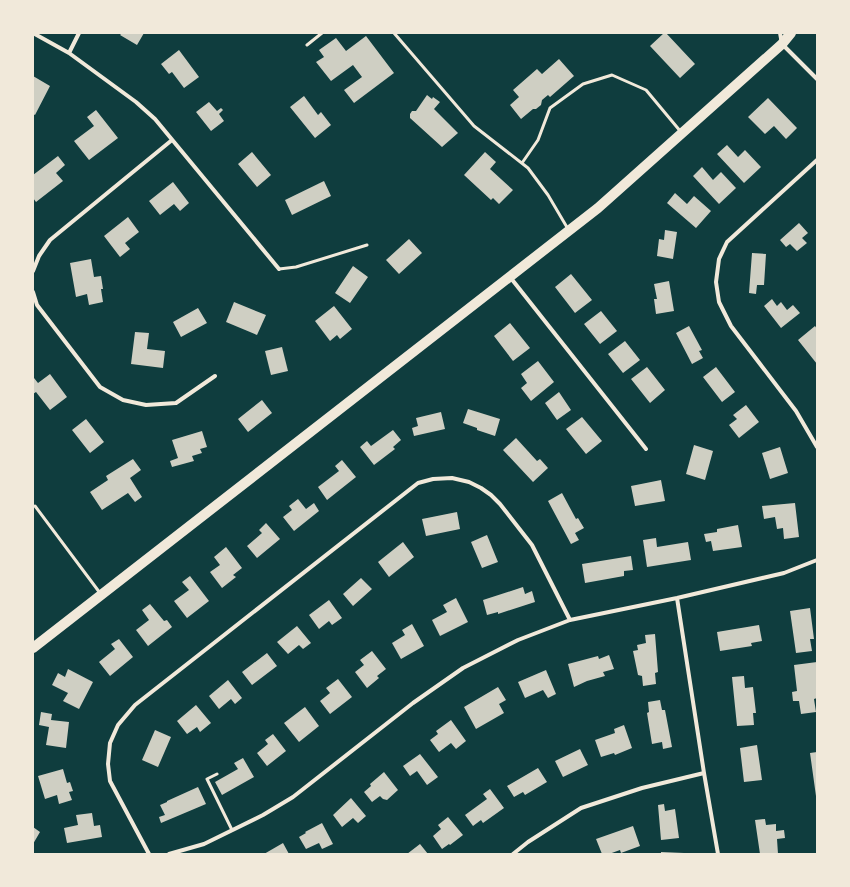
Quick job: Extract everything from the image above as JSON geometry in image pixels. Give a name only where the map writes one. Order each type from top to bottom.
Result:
[{"type":"highway","points":[[33,648],[598,208],[782,44],[791,33]]},
{"type":"street","points":[[33,33],[68,53],[136,102],[155,119],[279,269]]},
{"type":"street","points":[[68,53],[80,33]]},
{"type":"street","points":[[780,33],[782,44],[817,80]]},
{"type":"street","points":[[33,271],[39,256],[50,240],[172,140]]},
{"type":"street","points":[[817,160],[728,242],[719,259],[716,282],[719,302],[731,326],[796,411],[817,447]]},
{"type":"street","points":[[510,277],[646,449]]},
{"type":"street","points":[[33,292],[37,305],[100,387],[123,400],[146,405],[176,403],[214,376]]},
{"type":"street","points":[[149,854],[110,780],[108,764],[110,743],[118,725],[134,705],[418,483],[433,479],[452,478],[469,482],[491,495],[500,504],[532,545],[570,620]]},
{"type":"street","points":[[169,854],[204,844],[263,815],[293,797],[413,703],[463,668],[518,640],[570,620],[677,598],[784,573],[817,560]]},
{"type":"street","points":[[677,598],[718,854]]},
{"type":"street","points":[[513,854],[528,842],[581,808],[642,788],[704,773]]},
{"type":"lane","points":[[307,45],[322,33]]},
{"type":"lane","points":[[394,33],[474,126],[528,168],[548,195],[569,231]]},
{"type":"lane","points":[[522,163],[538,140],[550,108],[583,84],[612,75],[646,90],[682,133]]},
{"type":"lane","points":[[279,269],[296,267],[367,245]]},
{"type":"lane","points":[[35,506],[101,594]]},
{"type":"lane","points":[[217,774],[207,779],[232,830]]},
{"type":"building","points":[[122,33],[144,33],[137,45],[120,35]]},
{"type":"building","points":[[664,33],[666,33],[695,64],[680,78],[650,46]]},
{"type":"building","points":[[366,36],[394,73],[354,103],[344,90],[362,77],[353,65],[331,81],[316,62],[324,57],[319,50],[336,38],[346,51]]},
{"type":"building","points":[[179,50],[199,77],[184,88],[172,72],[169,74],[161,64]]},
{"type":"building","points":[[559,59],[574,76],[550,97],[548,95],[542,100],[541,105],[536,109],[533,109],[521,119],[510,105],[519,97],[513,90],[537,69],[542,74]]},
{"type":"building","points":[[33,76],[50,86],[35,115],[33,114]]},
{"type":"building","points":[[427,95],[440,102],[434,109],[458,133],[442,147],[410,118],[412,111],[416,111]]},
{"type":"building","points":[[304,96],[318,115],[321,112],[331,125],[315,138],[290,107]]},
{"type":"building","points":[[768,98],[797,128],[786,139],[774,126],[765,134],[748,117]]},
{"type":"building","points":[[209,102],[217,111],[221,108],[223,110],[219,114],[224,121],[211,131],[196,112]]},
{"type":"building","points":[[96,110],[118,138],[89,160],[74,141],[94,126],[87,117]]},
{"type":"building","points":[[727,145],[738,157],[745,150],[761,167],[744,183],[717,154]]},
{"type":"building","points":[[252,152],[271,175],[257,187],[238,164]]},
{"type":"building","points":[[485,152],[496,162],[490,169],[513,190],[499,204],[493,198],[491,200],[464,175]]},
{"type":"building","points":[[58,156],[65,165],[56,173],[63,181],[36,202],[33,198],[33,175]]},
{"type":"building","points":[[702,167],[713,180],[721,172],[736,188],[719,204],[693,176]]},
{"type":"building","points":[[324,181],[331,196],[292,215],[285,200]]},
{"type":"building","points":[[173,182],[189,203],[180,211],[174,204],[160,215],[149,201]]},
{"type":"building","points":[[675,193],[687,204],[694,196],[711,211],[696,228],[667,203]]},
{"type":"building","points":[[128,217],[139,232],[125,243],[130,249],[120,257],[104,236]]},
{"type":"building","points":[[799,223],[808,233],[802,238],[807,243],[797,251],[790,244],[786,247],[780,240]]},
{"type":"building","points":[[665,230],[677,232],[673,259],[657,256],[659,239],[664,240]]},
{"type":"building","points":[[409,239],[422,253],[399,274],[386,260]]},
{"type":"building","points":[[752,253],[766,254],[764,285],[757,285],[756,294],[749,293]]},
{"type":"building","points":[[91,259],[94,277],[101,276],[103,302],[89,305],[87,294],[76,297],[70,263]]},
{"type":"building","points":[[353,266],[368,277],[350,303],[335,293]]},
{"type":"building","points":[[571,274],[592,300],[575,313],[555,287]]},
{"type":"building","points":[[669,281],[674,311],[656,314],[654,299],[657,299],[654,284]]},
{"type":"building","points":[[772,299],[777,306],[781,302],[787,310],[793,305],[800,313],[781,328],[764,306]]},
{"type":"building","points":[[234,302],[266,315],[257,335],[226,322]]},
{"type":"building","points":[[334,306],[352,329],[340,339],[337,335],[330,341],[315,321]]},
{"type":"building","points":[[198,308],[207,323],[181,337],[173,322]]},
{"type":"building","points":[[601,311],[617,331],[600,344],[584,324]]},
{"type":"building","points":[[510,323],[530,348],[513,361],[494,336]]},
{"type":"building","points":[[689,326],[702,350],[699,351],[703,358],[692,364],[676,333]]},
{"type":"building","points":[[815,326],[817,329],[817,364],[798,340]]},
{"type":"building","points":[[135,332],[149,333],[147,349],[165,351],[163,368],[131,364]]},
{"type":"building","points":[[625,341],[640,360],[623,373],[608,354]]},
{"type":"building","points":[[282,347],[288,371],[271,375],[265,351]]},
{"type":"building","points":[[538,361],[554,382],[531,401],[521,388],[527,383],[521,374]]},
{"type":"building","points":[[647,367],[665,390],[650,403],[631,379]]},
{"type":"building","points":[[716,367],[735,392],[722,402],[703,377]]},
{"type":"building","points":[[50,374],[67,397],[50,410],[36,392],[33,394],[33,379],[34,378],[38,383]]},
{"type":"building","points":[[559,392],[571,410],[557,420],[545,403]]},
{"type":"building","points":[[262,400],[272,413],[248,432],[238,419]]},
{"type":"building","points":[[746,405],[759,422],[739,438],[729,425],[737,419],[733,415]]},
{"type":"building","points":[[468,409],[500,419],[495,436],[477,430],[477,428],[463,423]]},
{"type":"building","points":[[441,412],[445,429],[414,436],[412,428],[418,426],[416,418]]},
{"type":"building","points":[[582,417],[602,441],[586,454],[566,429]]},
{"type":"building","points":[[86,419],[104,442],[90,453],[72,430]]},
{"type":"building","points":[[393,430],[401,440],[393,447],[395,449],[374,465],[360,447],[367,441],[371,446]]},
{"type":"building","points":[[202,431],[207,447],[200,449],[202,453],[192,456],[194,461],[172,467],[170,461],[178,458],[172,440]]},
{"type":"building","points":[[516,438],[537,461],[540,459],[548,468],[533,482],[503,450]]},
{"type":"building","points":[[694,445],[713,451],[705,480],[686,474]]},
{"type":"building","points":[[780,447],[788,473],[770,479],[762,453]]},
{"type":"building","points":[[133,459],[141,470],[130,478],[142,497],[135,502],[128,493],[102,510],[90,492],[108,480],[106,476]]},
{"type":"building","points":[[342,460],[356,477],[327,500],[318,487],[339,471],[335,466]]},
{"type":"building","points":[[661,480],[665,501],[635,506],[631,486]]},
{"type":"building","points":[[562,493],[576,519],[578,518],[584,528],[575,533],[579,540],[571,544],[548,501]]},
{"type":"building","points":[[298,499],[306,509],[314,503],[319,511],[294,531],[283,517],[292,510],[289,506]]},
{"type":"building","points":[[795,503],[799,537],[784,539],[783,528],[777,529],[775,517],[764,519],[762,506]]},
{"type":"building","points":[[457,512],[460,529],[426,536],[422,519]]},
{"type":"building","points":[[266,523],[280,539],[257,558],[247,546],[262,533],[259,530]]},
{"type":"building","points":[[738,525],[742,547],[713,551],[711,541],[706,542],[704,534],[717,532],[717,529]]},
{"type":"building","points":[[487,535],[498,562],[482,568],[471,542]]},
{"type":"building","points":[[656,538],[657,547],[688,542],[691,560],[647,567],[643,540]]},
{"type":"building","points":[[403,542],[414,557],[389,577],[378,562]]},
{"type":"building","points":[[226,547],[242,568],[233,575],[236,577],[222,588],[210,572],[220,565],[214,557]]},
{"type":"building","points":[[631,556],[633,570],[624,571],[624,576],[585,583],[582,564]]},
{"type":"building","points":[[190,576],[209,601],[187,618],[174,601],[189,590],[182,582]]},
{"type":"building","points":[[361,578],[372,589],[353,606],[343,594]]},
{"type":"building","points":[[523,587],[525,594],[532,591],[535,602],[498,614],[498,612],[487,615],[483,600]]},
{"type":"building","points":[[456,598],[468,622],[440,636],[432,620],[447,612],[443,605]]},
{"type":"building","points":[[329,600],[342,618],[332,625],[329,621],[319,629],[309,615]]},
{"type":"building","points":[[150,604],[164,621],[167,620],[172,627],[148,646],[136,630],[149,620],[142,610]]},
{"type":"building","points":[[810,608],[814,639],[810,639],[812,651],[796,653],[790,611]]},
{"type":"building","points":[[412,624],[424,646],[401,659],[392,643],[405,635],[402,630]]},
{"type":"building","points":[[759,625],[762,641],[751,643],[752,646],[720,651],[717,632]]},
{"type":"building","points":[[297,626],[311,643],[303,649],[299,645],[288,654],[277,642]]},
{"type":"building","points":[[655,634],[658,672],[655,673],[656,684],[643,686],[642,676],[638,675],[633,651],[638,650],[637,645],[646,643],[645,635]]},
{"type":"building","points":[[119,639],[133,657],[110,676],[99,662],[115,649],[111,644]]},
{"type":"building","points":[[372,651],[386,669],[377,676],[379,678],[367,688],[355,672],[364,665],[360,660]]},
{"type":"building","points":[[267,653],[277,666],[252,685],[242,672]]},
{"type":"building","points":[[609,655],[614,669],[603,672],[605,676],[587,681],[574,687],[568,664],[598,656],[599,659]]},
{"type":"building","points":[[817,662],[817,698],[814,699],[816,712],[801,714],[799,701],[793,701],[792,692],[797,691],[794,665]]},
{"type":"building","points":[[68,669],[93,682],[79,709],[63,701],[68,693],[52,685],[58,673],[65,677]]},
{"type":"building","points":[[546,670],[556,694],[548,698],[543,690],[525,698],[518,682]]},
{"type":"building","points":[[744,676],[745,688],[753,687],[756,713],[753,713],[754,725],[737,726],[732,677]]},
{"type":"building","points":[[338,679],[352,697],[330,714],[320,701],[330,693],[326,688]]},
{"type":"building","points":[[228,680],[242,698],[235,704],[231,699],[219,709],[209,696]]},
{"type":"building","points":[[498,687],[506,700],[499,704],[504,713],[476,729],[464,707]]},
{"type":"building","points":[[660,700],[662,710],[665,710],[672,747],[663,749],[662,742],[652,744],[647,713],[649,712],[648,702]]},
{"type":"building","points":[[196,705],[211,723],[200,732],[197,727],[187,734],[177,721]]},
{"type":"building","points":[[305,707],[319,726],[299,742],[284,723]]},
{"type":"building","points":[[41,712],[52,714],[51,720],[69,722],[66,748],[46,745],[49,727],[39,725]]},
{"type":"building","points":[[451,720],[466,741],[456,749],[451,743],[439,752],[430,740],[438,734],[436,731]]},
{"type":"building","points":[[624,725],[632,748],[615,755],[614,753],[601,757],[595,740],[615,733],[614,729]]},
{"type":"building","points":[[155,730],[171,737],[158,767],[142,760]]},
{"type":"building","points":[[273,734],[286,751],[267,766],[257,753],[268,744],[265,740]]},
{"type":"building","points":[[757,745],[762,780],[744,782],[740,748]]},
{"type":"building","points":[[580,749],[588,765],[563,777],[555,761]]},
{"type":"building","points":[[817,752],[817,796],[816,796],[810,753]]},
{"type":"building","points":[[420,754],[438,777],[427,785],[417,771],[410,776],[403,766]]},
{"type":"building","points":[[243,758],[254,777],[222,795],[215,782],[238,769],[234,763]]},
{"type":"building","points":[[538,768],[547,782],[525,795],[523,792],[514,797],[507,786]]},
{"type":"building","points":[[63,769],[67,783],[70,782],[73,791],[69,792],[72,800],[59,804],[57,795],[45,799],[38,776]]},
{"type":"building","points":[[384,772],[398,790],[387,800],[380,796],[372,802],[364,792],[371,786],[370,784]]},
{"type":"building","points":[[198,787],[206,804],[161,823],[159,817],[165,815],[160,805]]},
{"type":"building","points":[[490,789],[504,808],[483,823],[481,820],[473,826],[465,815],[487,799],[483,794]]},
{"type":"building","points":[[351,798],[366,816],[358,823],[353,818],[342,827],[333,815]]},
{"type":"building","points":[[664,804],[665,811],[675,809],[679,838],[661,840],[658,805]]},
{"type":"building","points":[[92,813],[94,826],[100,825],[102,837],[67,843],[64,828],[78,825],[76,815]]},
{"type":"building","points":[[448,817],[463,835],[442,849],[433,836],[441,829],[438,825]]},
{"type":"building","points":[[765,819],[766,825],[776,824],[776,831],[784,830],[785,838],[777,839],[778,854],[760,854],[755,820]]},
{"type":"building","points":[[322,823],[333,844],[322,849],[319,843],[306,849],[299,837]]},
{"type":"building","points":[[633,826],[640,846],[621,853],[620,850],[609,854],[602,854],[596,839]]},
{"type":"building","points":[[33,827],[40,832],[33,844]]},
{"type":"building","points":[[283,843],[289,854],[264,854]]},
{"type":"building","points":[[420,844],[428,854],[407,854]]},
{"type":"building","points":[[661,852],[684,853],[684,854],[661,854]]}]
